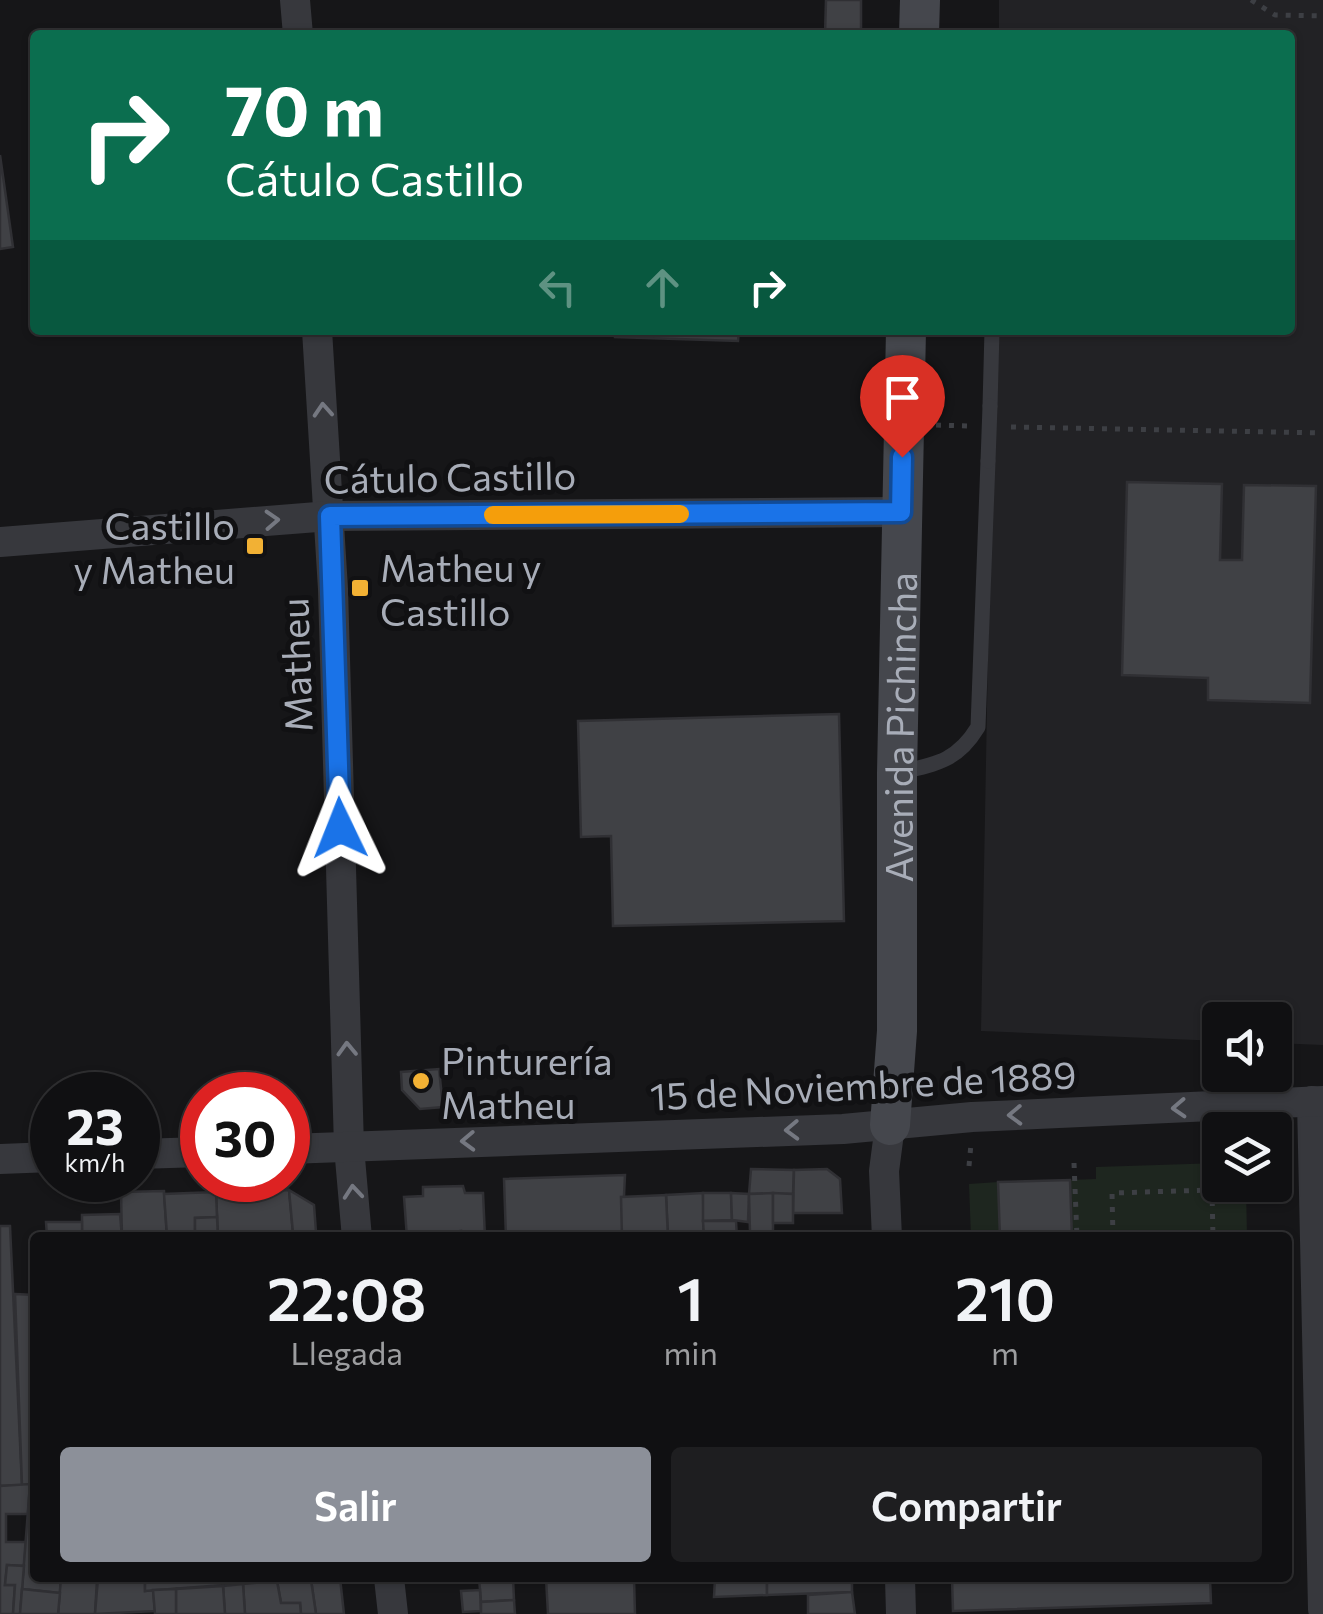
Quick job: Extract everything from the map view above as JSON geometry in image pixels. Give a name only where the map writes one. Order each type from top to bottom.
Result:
[{"type":"street","points":[[295,0],[298,30]]},
{"type":"street","points":[[919,30],[920,0]]},
{"type":"street","name":"Matheu","points":[[317,335],[330,516],[350,1147],[357,1232]]},
{"type":"street","name":"Avenida Pichincha","points":[[890,1125],[897,1031],[897,773],[906,335]]},
{"type":"street","name":"Cátulo Castillo","points":[[0,542],[330,516],[901,512]]},
{"type":"street","points":[[1317,1101],[1323,1609]]},
{"type":"street","name":"15 de Noviembre de 1889","points":[[310,1148],[890,1125],[972,1116],[1317,1101]]},
{"type":"street","points":[[887,1232],[884,1170],[890,1125]]},
{"type":"street","points":[[0,1159],[30,1158]]},
{"type":"street","points":[[389,1582],[393,1614]]},
{"type":"street","points":[[900,1582],[901,1614]]},
{"type":"lane","points":[[897,773],[944,763],[962,752],[978,727],[992,335]]},
{"type":"path","points":[[1250,0],[1274,14],[1323,16]]},
{"type":"path","points":[[902,424],[980,426]]},
{"type":"path","points":[[1000,426],[1323,434]]},
{"type":"path","points":[[1074,1162],[1077,1232]]},
{"type":"path","points":[[1113,1232],[1112,1193],[1212,1190],[1213,1232]]},
{"type":"shaded area","points":[[999,0],[1323,0],[1323,1045],[1292,1044],[1292,1002],[1202,1002],[1202,1040],[981,1031],[994,335],[1295,335],[1295,30],[999,30]]},
{"type":"shaded area","points":[[1202,1164],[1202,1202],[1246,1202],[1247,1232],[1072,1232],[1070,1180],[1096,1179],[1096,1167]]},
{"type":"shaded area","points":[[998,1182],[1000,1232],[971,1232],[969,1184]]},
{"type":"building","points":[[826,0],[861,0],[861,30],[825,30]]},
{"type":"building","points":[[0,155],[13,247],[0,249]]},
{"type":"building","points":[[615,335],[739,335],[738,341]]},
{"type":"building","points":[[1127,482],[1222,484],[1220,560],[1242,560],[1244,485],[1316,486],[1310,703],[1208,700],[1208,678],[1122,675]]},
{"type":"building","points":[[839,714],[844,921],[613,926],[611,836],[581,837],[578,721]]},
{"type":"building","name":"Pinturería Matheu","points":[[439,1069],[443,1107],[420,1109],[402,1090],[401,1072]]},
{"type":"building","points":[[751,1169],[794,1170],[793,1194],[749,1194]]},
{"type":"building","points":[[827,1169],[840,1179],[842,1213],[793,1213],[794,1170]]},
{"type":"building","points":[[625,1175],[622,1232],[506,1232],[504,1179]]},
{"type":"building","points":[[1070,1180],[1072,1232],[1000,1232],[998,1182]]},
{"type":"building","points":[[463,1186],[465,1193],[483,1193],[485,1232],[407,1232],[404,1197],[423,1196],[423,1187]]},
{"type":"building","points":[[160,1191],[164,1191],[167,1232],[122,1232],[121,1202],[160,1202]]},
{"type":"building","points":[[180,1193],[180,1202],[216,1202],[217,1217],[195,1218],[195,1232],[167,1232],[164,1194]]},
{"type":"building","points":[[703,1193],[704,1232],[668,1232],[666,1195]]},
{"type":"building","points":[[703,1193],[731,1193],[732,1220],[703,1221]]},
{"type":"building","points":[[731,1193],[749,1194],[748,1222],[732,1220]]},
{"type":"building","points":[[773,1193],[773,1232],[750,1232],[749,1194]]},
{"type":"building","points":[[773,1193],[793,1194],[793,1223],[773,1223]]},
{"type":"building","points":[[666,1195],[668,1232],[622,1232],[621,1197]]},
{"type":"building","points":[[216,1202],[290,1202],[293,1232],[218,1232]]},
{"type":"building","points":[[290,1202],[314,1205],[316,1232],[293,1232]]},
{"type":"building","points":[[120,1214],[122,1232],[82,1232],[82,1215]]},
{"type":"building","points":[[217,1217],[218,1232],[195,1232],[195,1218]]},
{"type":"building","points":[[703,1221],[736,1221],[737,1232],[704,1232]]},
{"type":"building","points":[[46,1222],[82,1222],[82,1232],[47,1232]]},
{"type":"building","points":[[0,1226],[10,1226],[22,1485],[0,1486]]},
{"type":"building","points":[[15,1294],[30,1295],[30,1484],[22,1485]]},
{"type":"building","points":[[30,1484],[28,1514],[6,1514],[6,1542],[26,1542],[24,1566],[7,1565],[5,1585],[15,1585],[13,1614],[0,1614],[0,1486]]},
{"type":"building","points":[[30,1484],[30,1582],[61,1582],[60,1593],[22,1589]]},
{"type":"building","points":[[7,1565],[24,1566],[20,1614],[13,1614],[15,1585],[5,1585]]},
{"type":"building","points":[[61,1582],[97,1582],[95,1614],[58,1614]]},
{"type":"building","points":[[98,1582],[145,1582],[145,1591],[153,1590],[155,1611],[95,1614]]},
{"type":"building","points":[[145,1582],[264,1582],[145,1591]]},
{"type":"building","points":[[277,1582],[311,1582],[316,1614],[301,1614],[300,1603],[281,1603]]},
{"type":"building","points":[[277,1582],[281,1603],[300,1603],[301,1614],[245,1614],[243,1584]]},
{"type":"building","points":[[311,1582],[340,1582],[344,1614],[316,1614]]},
{"type":"building","points":[[479,1582],[513,1582],[514,1600],[481,1602]]},
{"type":"building","points":[[546,1582],[634,1582],[635,1614],[548,1614]]},
{"type":"building","points":[[715,1582],[767,1582],[767,1595],[714,1597]]},
{"type":"building","points":[[767,1582],[852,1582],[852,1592],[767,1595]]},
{"type":"building","points":[[952,1582],[1210,1582],[1211,1603],[953,1611]]},
{"type":"building","points":[[243,1584],[245,1614],[225,1614],[223,1586]]},
{"type":"building","points":[[223,1586],[225,1614],[176,1614],[176,1589]]},
{"type":"building","points":[[22,1589],[60,1593],[58,1614],[20,1614]]},
{"type":"building","points":[[176,1589],[176,1614],[155,1614],[153,1590]]},
{"type":"building","points":[[480,1590],[481,1611],[463,1612],[461,1591]]},
{"type":"building","points":[[852,1592],[855,1614],[808,1614],[808,1595]]},
{"type":"building","points":[[514,1600],[515,1614],[481,1614],[481,1602]]},
{"type":"slow traffic","points":[[493,515],[680,514]]},
{"type":"place","name":"Castillo y Matheu","points":[[255,546]]},
{"type":"place","name":"Matheu y Castillo","points":[[360,588]]},
{"type":"place","name":"Pinturería Matheu","points":[[421,1081]]},
{"type":"route","points":[[340,828],[330,516],[901,512],[902,457]]}]
